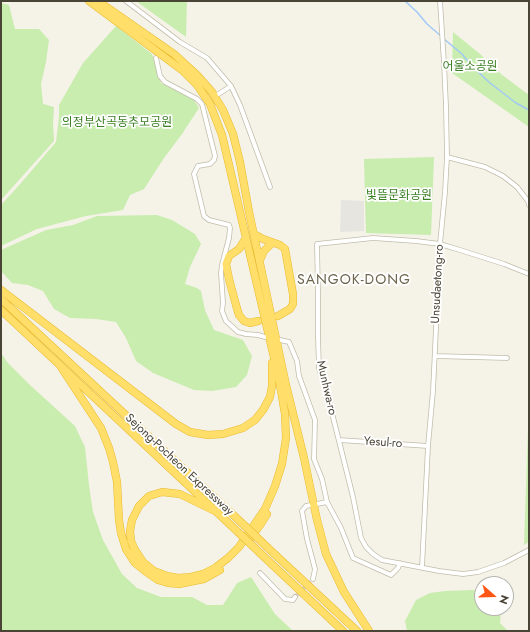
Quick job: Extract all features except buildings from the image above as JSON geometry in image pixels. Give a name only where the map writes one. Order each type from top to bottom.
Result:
[{"type":"highway","points":[[89,1],[182,70],[197,85],[210,104],[222,135],[284,407],[286,438],[282,464],[276,486],[265,509],[239,547],[215,568],[191,577],[178,578],[166,576],[154,571],[143,562],[131,541],[130,531],[132,520],[139,506],[149,496],[162,492],[180,494],[217,512]]},
{"type":"highway","points":[[98,1],[174,54],[197,75],[212,92],[223,110],[233,134],[240,162],[286,385],[326,554],[344,592],[369,631]]},
{"type":"highway","points":[[254,234],[272,243],[280,245],[285,249],[293,294],[293,304],[290,308],[278,316]]},
{"type":"highway","points":[[246,238],[239,249],[229,256],[226,264],[239,315],[244,321],[250,323],[258,321]]},
{"type":"highway","points":[[260,260],[264,251],[272,243]]},
{"type":"highway","points":[[234,252],[243,253],[251,258]]},
{"type":"highway","points":[[1,290],[176,424],[190,432],[208,435],[223,434],[243,428],[255,420],[263,410],[270,397],[273,371],[271,345]]},
{"type":"highway","name":"Sejong-Pocheon Expressway","points":[[1,299],[356,631]]},
{"type":"highway","name":"Sejong-Pocheon Expressway","points":[[1,310],[343,631]]},
{"type":"highway","points":[[61,367],[101,428],[109,448],[117,482],[121,533],[126,549],[135,563],[144,571],[158,580],[179,584],[204,579],[217,572],[238,556],[272,505],[284,474],[288,453],[290,430],[286,385]]},
{"type":"street","points":[[126,1],[180,42],[207,58],[231,86],[240,105],[270,187]]},
{"type":"street","name":"Unsudaetong-ro","points":[[422,567],[428,446],[435,356],[440,244],[445,192],[446,106],[440,1]]},
{"type":"street","points":[[156,58],[160,76],[165,82],[203,103],[216,156],[210,164],[198,166],[194,174],[204,216],[209,220],[228,225],[230,228],[221,273],[223,303],[222,311],[226,321],[238,332],[265,337]]},
{"type":"street","points":[[217,95],[231,86]]},
{"type":"street","points":[[446,157],[485,167],[503,176],[517,187],[528,201],[529,205]]},
{"type":"street","name":"Munhwa-ro","points":[[529,274],[504,264],[440,244],[373,238],[317,244],[319,368],[339,440],[361,538],[366,547],[382,560],[463,574],[478,572],[504,563],[529,550]]},
{"type":"street","points":[[280,340],[289,342],[297,361],[299,376],[315,420],[314,459],[322,479],[328,502],[341,528],[353,558],[391,575],[398,568],[400,563]]},
{"type":"street","points":[[435,356],[508,358]]},
{"type":"street","name":"Yesul-ro","points":[[339,440],[428,446]]},
{"type":"street","points":[[317,504],[328,502]]},
{"type":"street","points":[[311,505],[306,506],[302,511],[307,539],[315,569],[313,579]]},
{"type":"street","points":[[260,573],[285,599],[293,600],[295,597]]},
{"type":"green space","points":[[136,1],[187,1],[186,37],[140,4]]},
{"type":"green space","points":[[1,3],[9,5],[15,29],[39,29],[49,40],[41,84],[43,104],[54,107],[54,141],[1,200]]},
{"type":"green space","name":"의정부산곡동추모공원","points":[[116,26],[152,54],[161,83],[194,100],[199,108],[144,189],[130,195],[123,210],[86,216],[37,229],[1,246],[1,205],[56,142],[59,105],[83,63]]},
{"type":"green space","name":"어울소공원","points":[[453,32],[480,54],[501,74],[529,95],[529,127],[452,73]]},
{"type":"green space","name":"빛뜰문화공원","points":[[434,157],[431,235],[366,233],[364,159]]},
{"type":"green space","points":[[157,215],[172,220],[195,234],[201,244],[190,267],[185,284],[201,291],[205,310],[214,330],[243,340],[252,356],[247,375],[236,387],[212,391],[194,390],[153,373],[136,361],[126,338],[116,322],[96,319],[70,318],[54,309],[43,291],[28,285],[12,283],[1,271],[1,250],[46,230],[73,225],[97,216]]},
{"type":"green space","points":[[1,353],[8,363],[30,385],[75,426],[85,447],[93,512],[103,540],[122,574],[137,588],[161,597],[192,597],[207,605],[223,605],[237,583],[251,577],[275,614],[293,631],[1,631]]},
{"type":"green space","points":[[529,399],[529,542],[524,545]]},
{"type":"green space","points":[[474,590],[474,616],[501,616],[500,623],[508,631],[407,631],[405,621],[416,600],[430,593]]},
{"type":"shaded area","points":[[341,200],[364,201],[364,231],[340,232]]},
{"type":"waterway","points":[[405,1],[441,36]]},
{"type":"waterway","points":[[444,39],[462,54],[490,83],[516,103],[529,110]]},
{"type":"tunnel","points":[[295,597],[313,579]]},
{"type":"district","name":"SANGOK-DONG","points":[[354,281]]}]
